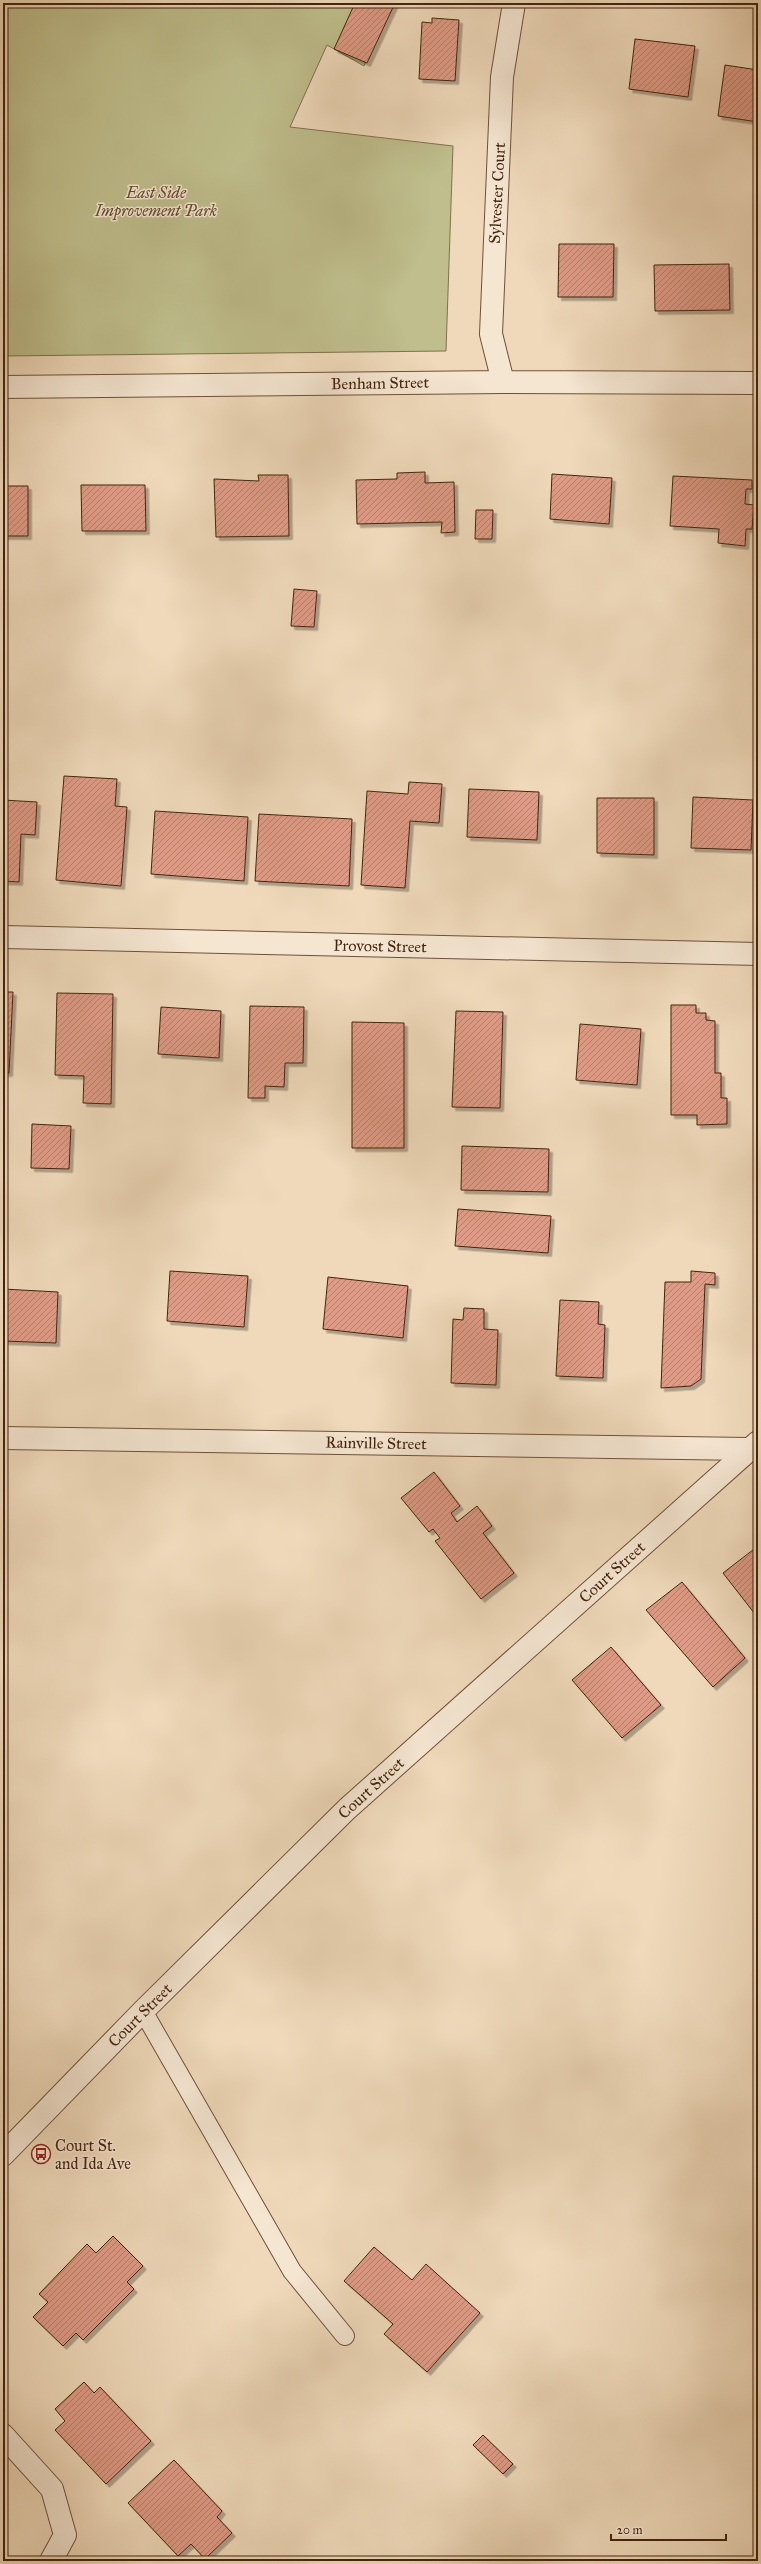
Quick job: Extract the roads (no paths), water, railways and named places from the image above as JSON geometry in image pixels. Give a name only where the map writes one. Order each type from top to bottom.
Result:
[{"type":"street","name":"Sylvester Court","points":[[503,382],[490,334],[502,77],[514,3]]},
{"type":"street","name":"Benham Street","points":[[3,387],[503,382],[758,383]]},
{"type":"street","name":"Provost Street","points":[[3,937],[758,954]]},
{"type":"street","name":"Rainville Street","points":[[3,1438],[754,1445]]},
{"type":"street","name":"Court Street","points":[[3,2155],[143,2011],[347,1809],[754,1445]]},
{"type":"street","points":[[3,2435],[52,2489],[65,2535],[51,2561]]},
{"type":"lane","points":[[143,2011],[292,2271],[345,2336]]},
{"type":"place","name":"Court St. and Ida Ave","points":[[41,2154]]},
{"type":"park label","name":"East Side Improvement Park","points":[[156,201]]}]
